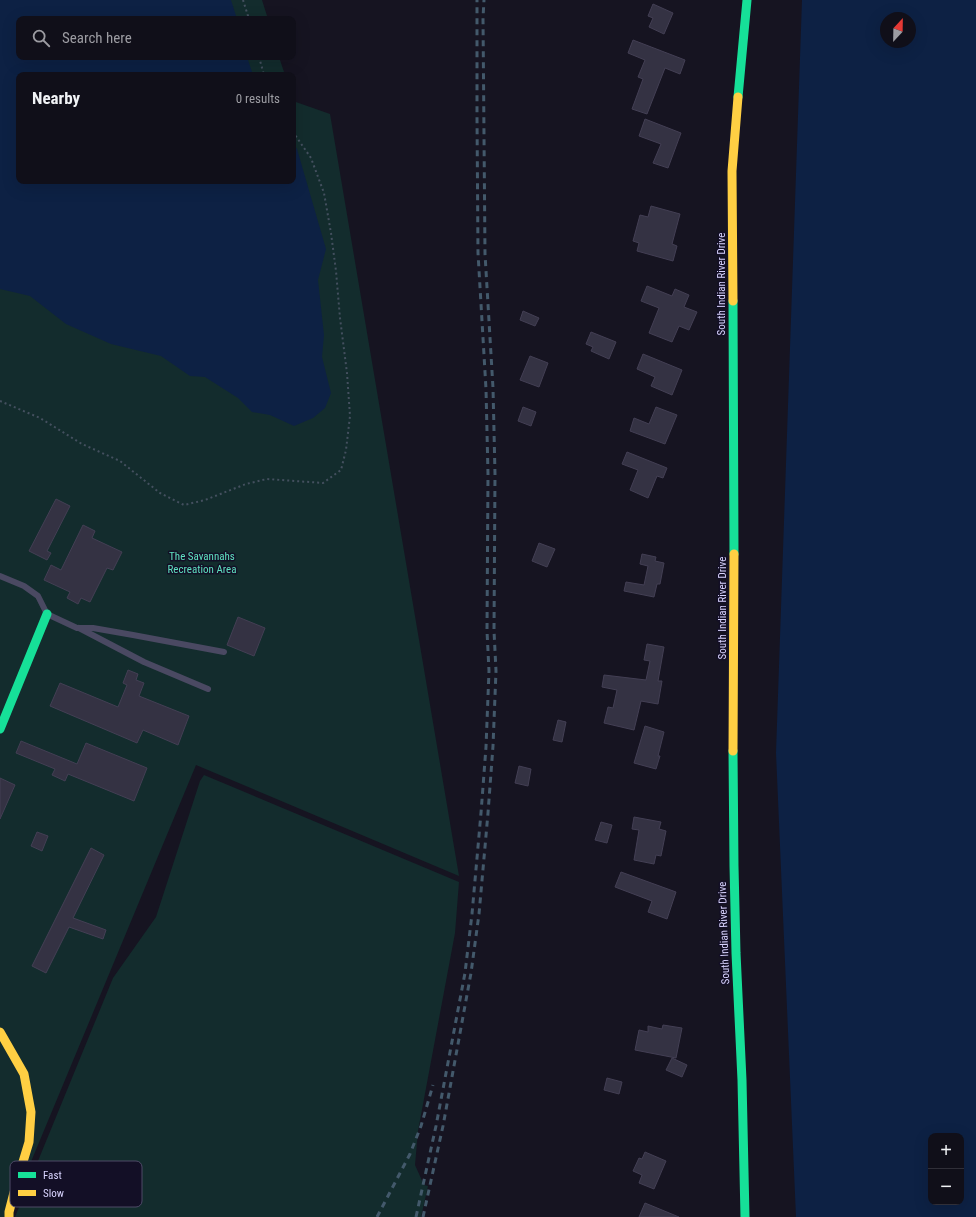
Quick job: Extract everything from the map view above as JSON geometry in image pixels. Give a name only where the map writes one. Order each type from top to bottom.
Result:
[{"type":"main road","name":"South Indian River Drive","points":[[745,1217],[742,1080],[736,953],[734,866],[732,171],[747,0]]},
{"type":"main road","points":[[0,729],[47,614]]},
{"type":"main road","points":[[0,1032],[24,1074],[32,1112],[29,1142],[23,1161]]},
{"type":"main road","points":[[9,1217],[10,1207]]},
{"type":"lane","points":[[0,576],[24,586],[38,596],[47,614],[78,628],[144,662],[208,689]]},
{"type":"lane","points":[[78,628],[93,628],[224,652]]},
{"type":"path","points":[[243,0],[247,16]]},
{"type":"path","points":[[260,60],[263,72]]},
{"type":"path","points":[[0,401],[40,418],[82,444],[120,461],[160,493],[184,505],[205,500],[246,484],[267,479],[323,483],[341,470],[346,450],[350,416],[347,373],[331,233],[324,193],[311,158],[296,136]]},
{"type":"green space","name":"The Savannahs Recreation Area","points":[[0,0],[262,0],[267,16],[16,16],[16,60],[280,60],[284,72],[16,72],[16,184],[296,184],[296,102],[330,114],[459,876],[196,765],[31,1161],[10,1161],[10,1207],[12,1207],[8,1217],[0,1217]]},
{"type":"green space","points":[[204,775],[459,882],[455,933],[418,1131],[415,1165],[424,1185],[428,1186],[421,1217],[15,1217],[19,1207],[142,1207],[142,1161],[38,1161],[113,978],[156,917],[200,781]]},
{"type":"water","points":[[0,0],[231,0],[236,16],[16,16],[16,60],[248,60],[252,72],[16,72],[16,184],[296,184],[296,148],[326,249],[318,280],[324,335],[322,357],[331,393],[325,408],[313,418],[294,426],[270,415],[252,412],[238,398],[205,377],[190,376],[161,356],[111,344],[66,324],[30,296],[0,289]]},
{"type":"water","points":[[802,0],[976,0],[976,1217],[796,1217],[776,753]]},
{"type":"building","points":[[653,4],[673,13],[664,34],[649,27],[653,18],[648,16]]},
{"type":"building","points":[[633,40],[685,60],[680,74],[665,68],[647,114],[632,109],[643,79],[638,77],[645,60],[628,53]]},
{"type":"building","points":[[645,119],[681,133],[668,168],[653,163],[661,144],[639,136]]},
{"type":"building","points":[[651,206],[680,214],[672,244],[677,246],[673,261],[637,251],[639,243],[633,241],[640,215],[648,217]]},
{"type":"building","points":[[647,286],[672,296],[675,289],[689,295],[684,307],[697,312],[689,330],[679,326],[672,342],[649,333],[659,308],[641,301]]},
{"type":"building","points":[[523,311],[539,318],[535,326],[520,320]]},
{"type":"building","points":[[591,332],[616,342],[609,359],[591,351],[593,347],[586,344]]},
{"type":"building","points":[[643,354],[682,370],[672,395],[651,386],[655,377],[637,369]]},
{"type":"building","points":[[530,356],[548,363],[539,387],[520,380]]},
{"type":"building","points":[[523,407],[536,412],[531,426],[518,421]]},
{"type":"building","points":[[656,407],[677,415],[665,444],[630,431],[634,418],[649,424]]},
{"type":"building","points":[[627,452],[667,468],[663,478],[657,476],[648,498],[630,490],[638,470],[622,464]]},
{"type":"building","points":[[56,499],[70,506],[47,551],[51,553],[47,560],[29,551]]},
{"type":"building","points":[[83,525],[95,531],[92,538],[122,552],[113,570],[107,568],[90,602],[81,598],[78,604],[67,598],[70,592],[44,580],[51,565],[61,570]]},
{"type":"building","points":[[539,543],[555,549],[547,567],[532,561]]},
{"type":"building","points":[[642,554],[656,557],[655,561],[664,563],[660,584],[657,584],[654,597],[624,591],[626,582],[644,585],[648,566],[640,564]]},
{"type":"building","points":[[238,617],[265,628],[254,656],[227,645]]},
{"type":"building","points":[[647,644],[664,647],[658,681],[662,681],[658,704],[641,701],[634,730],[604,723],[608,707],[613,708],[617,690],[602,687],[604,675],[646,680],[650,661],[644,660]]},
{"type":"building","points":[[128,670],[138,674],[136,680],[144,683],[139,696],[189,716],[178,745],[143,730],[137,743],[50,706],[60,683],[118,707],[127,685],[123,683]]},
{"type":"building","points":[[558,720],[566,722],[562,742],[553,740]]},
{"type":"building","points":[[645,726],[664,732],[656,769],[634,763]]},
{"type":"building","points":[[21,741],[77,764],[86,743],[147,768],[134,801],[68,774],[65,781],[52,775],[55,769],[16,753]]},
{"type":"building","points":[[519,766],[531,769],[528,786],[515,783]]},
{"type":"building","points":[[0,778],[15,785],[0,819]]},
{"type":"building","points":[[634,817],[661,822],[659,829],[666,831],[661,856],[656,855],[654,864],[634,860],[639,830],[632,829]]},
{"type":"building","points":[[601,822],[612,825],[607,843],[595,840]]},
{"type":"building","points":[[37,832],[48,836],[42,851],[31,846]]},
{"type":"building","points":[[91,848],[104,855],[73,918],[106,930],[103,939],[69,927],[46,973],[32,966]]},
{"type":"building","points":[[621,872],[676,892],[667,919],[648,912],[652,901],[615,887]]},
{"type":"building","points":[[663,1025],[682,1028],[676,1058],[635,1050],[639,1030],[648,1032],[648,1026],[662,1029]]},
{"type":"building","points":[[672,1058],[687,1065],[682,1077],[666,1070]]},
{"type":"building","points":[[607,1078],[622,1082],[619,1094],[604,1090]]},
{"type":"building","points":[[645,1152],[666,1161],[654,1189],[639,1183],[642,1175],[633,1171],[639,1158],[642,1159]]},
{"type":"building","points":[[645,1203],[679,1217],[639,1217]]},
{"type":"railway","points":[[416,1217],[436,1126],[465,973],[472,914],[486,747],[489,671],[487,631],[488,474],[486,389],[478,253],[477,0]]},
{"type":"railway","points":[[423,1217],[443,1126],[471,973],[479,914],[493,746],[496,671],[494,631],[495,474],[493,388],[485,254],[484,0]]},
{"type":"railway","points":[[377,1217],[410,1154],[421,1126],[433,1085]]},
{"type":"traffic: fast","points":[[738,97],[747,0]]},
{"type":"traffic: fast","points":[[733,301],[734,554]]},
{"type":"traffic: fast","points":[[0,729],[47,614]]},
{"type":"traffic: fast","points":[[733,751],[736,953],[742,1080],[745,1217]]},
{"type":"traffic: slow","points":[[733,301],[732,171],[738,97]]},
{"type":"traffic: slow","points":[[733,751],[734,554]]},
{"type":"traffic: slow","points":[[0,1032],[24,1074],[31,1112],[29,1142],[23,1161]]},
{"type":"traffic: slow","points":[[9,1217],[10,1207]]}]
